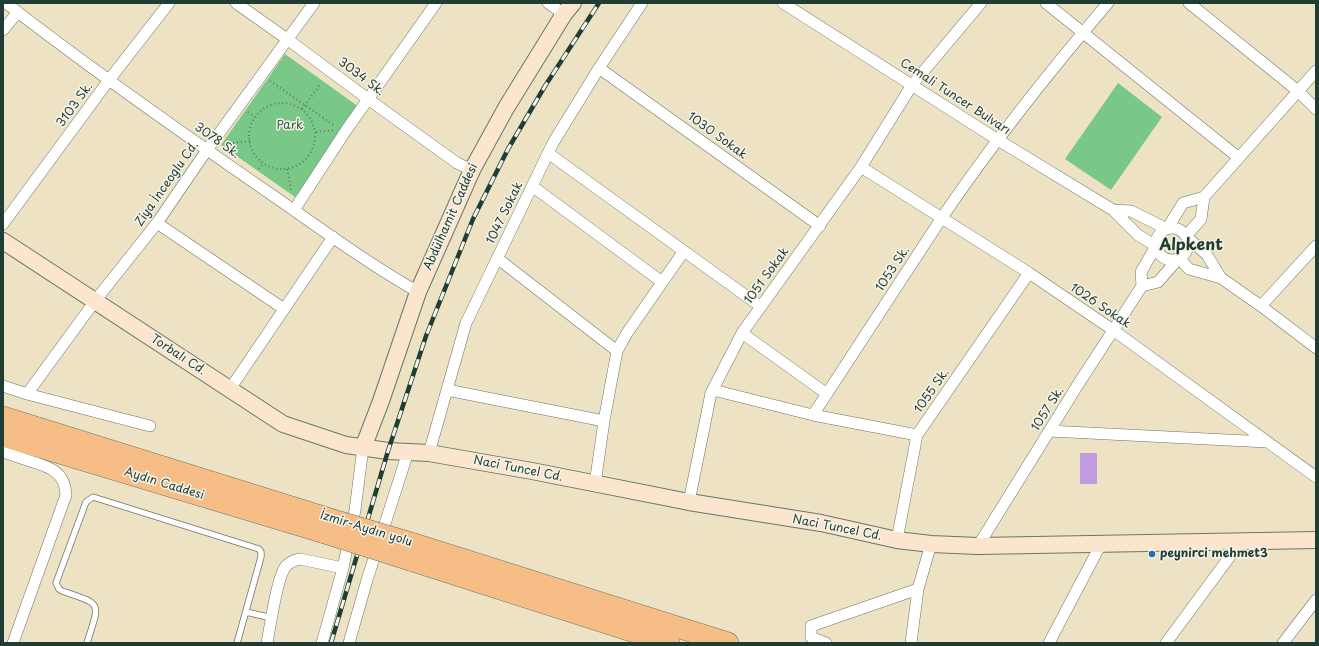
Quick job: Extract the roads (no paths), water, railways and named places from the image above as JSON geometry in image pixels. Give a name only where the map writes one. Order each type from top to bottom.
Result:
[{"type":"highway","name":"İzmir-Aydın yolu","points":[[3,417],[327,526],[410,552],[728,643]]},
{"type":"highway","name":"Aydın Caddesi","points":[[3,436],[327,526]]},
{"type":"highway","name":"İzmir-Aydın yolu","points":[[410,552],[669,643]]},
{"type":"main road","name":"Abdülhamit Caddesi","points":[[363,448],[381,401],[418,292],[472,170],[506,108],[569,8]]},
{"type":"main road","name":"Torbalı Cd.","points":[[3,241],[284,424],[363,448]]},
{"type":"main road","name":"Naci Tuncel Cd.","points":[[363,448],[429,453],[532,471],[690,502],[821,523],[898,540],[930,544],[978,546],[1242,540],[1316,540]]},
{"type":"street","name":"3078 Sk.","points":[[6,3],[109,80],[207,150],[294,210],[418,292]]},
{"type":"street","name":"3103 Sk.","points":[[3,224],[109,80],[169,3]]},
{"type":"street","name":"3034 Sk.","points":[[236,3],[457,163],[472,170]]},
{"type":"street","name":"Ziya İnceoglu Cd.","points":[[27,394],[95,301],[157,223],[207,150],[314,3]]},
{"type":"street","points":[[294,210],[347,129],[436,3]]},
{"type":"street","points":[[548,3],[569,8]]},
{"type":"street","name":"1047 Sokak","points":[[429,453],[466,323],[548,154],[599,68],[642,3]]},
{"type":"street","name":"Cemali Tuncer Bulvarı","points":[[783,3],[998,140],[1113,210]]},
{"type":"street","name":"1051 Sokak","points":[[690,502],[713,390],[742,333],[861,167],[912,85],[980,3]]},
{"type":"street","points":[[1046,3],[1239,158]]},
{"type":"street","name":"1053 Sk.","points":[[813,415],[942,218],[998,140],[1083,32],[1108,3]]},
{"type":"street","points":[[1189,3],[1298,91],[1316,109]]},
{"type":"street","points":[[3,30],[18,12]]},
{"type":"street","name":"1030 Sokak","points":[[599,68],[820,226]]},
{"type":"street","points":[[1186,236],[1188,246],[1183,255],[1158,282],[1142,286],[1141,272],[1156,246],[1159,235],[1167,229],[1184,203],[1204,197],[1316,71]]},
{"type":"street","points":[[548,154],[760,306]]},
{"type":"street","name":"1026 Sokak","points":[[861,167],[1029,273],[1113,330],[1316,477]]},
{"type":"street","points":[[532,186],[662,282]]},
{"type":"street","points":[[1186,236],[1201,218],[1204,197]]},
{"type":"street","points":[[1113,210],[1131,211],[1167,229],[1178,229],[1207,255],[1221,278]]},
{"type":"street","points":[[1113,210],[1138,235],[1156,246],[1158,251],[1165,258],[1174,260],[1179,258]]},
{"type":"street","points":[[157,223],[284,310]]},
{"type":"street","points":[[230,389],[333,236]]},
{"type":"street","points":[[1261,306],[1316,246]]},
{"type":"street","points":[[595,484],[604,421],[617,351],[626,333],[684,251]]},
{"type":"street","points":[[497,258],[617,351]]},
{"type":"street","points":[[1179,258],[1188,269],[1221,278],[1316,348]]},
{"type":"street","name":"1055 Sk.","points":[[898,540],[917,435],[1029,273]]},
{"type":"street","name":"1057 Sk.","points":[[978,546],[1049,431],[1142,286]]},
{"type":"street","points":[[742,333],[827,394]]},
{"type":"street","points":[[3,386],[27,394],[150,426]]},
{"type":"street","points":[[447,390],[604,421]]},
{"type":"street","points":[[713,390],[813,415],[917,435]]},
{"type":"street","points":[[1049,431],[1267,442]]},
{"type":"street","points":[[322,643],[343,568],[355,510],[363,448]]},
{"type":"street","points":[[3,452],[53,469],[60,476],[66,495],[13,643]]},
{"type":"street","points":[[349,643],[367,580],[408,452]]},
{"type":"street","points":[[1166,643],[1242,540]]},
{"type":"street","points":[[911,643],[918,589],[930,544]]},
{"type":"street","points":[[1049,643],[1101,544]]},
{"type":"street","points":[[267,643],[280,577],[285,567],[289,563],[300,559],[343,568]]},
{"type":"street","points":[[826,643],[811,637],[811,626],[918,589]]},
{"type":"street","points":[[1283,643],[1316,600]]},
{"type":"lane","points":[[88,643],[97,612],[95,605],[90,601],[59,589],[56,580],[86,502],[93,497],[259,549],[261,552],[261,557],[237,643]]},
{"type":"lane","points":[[246,612],[272,618]]},
{"type":"railway","points":[[331,643],[388,451],[426,336],[473,219],[508,149],[545,86],[599,3]]},
{"type":"place","name":"peynirci mehmet3","points":[[1152,554]]},
{"type":"district","name":"Alpkent","points":[[1191,246]]},
{"type":"park label","name":"Park","points":[[290,126]]}]
